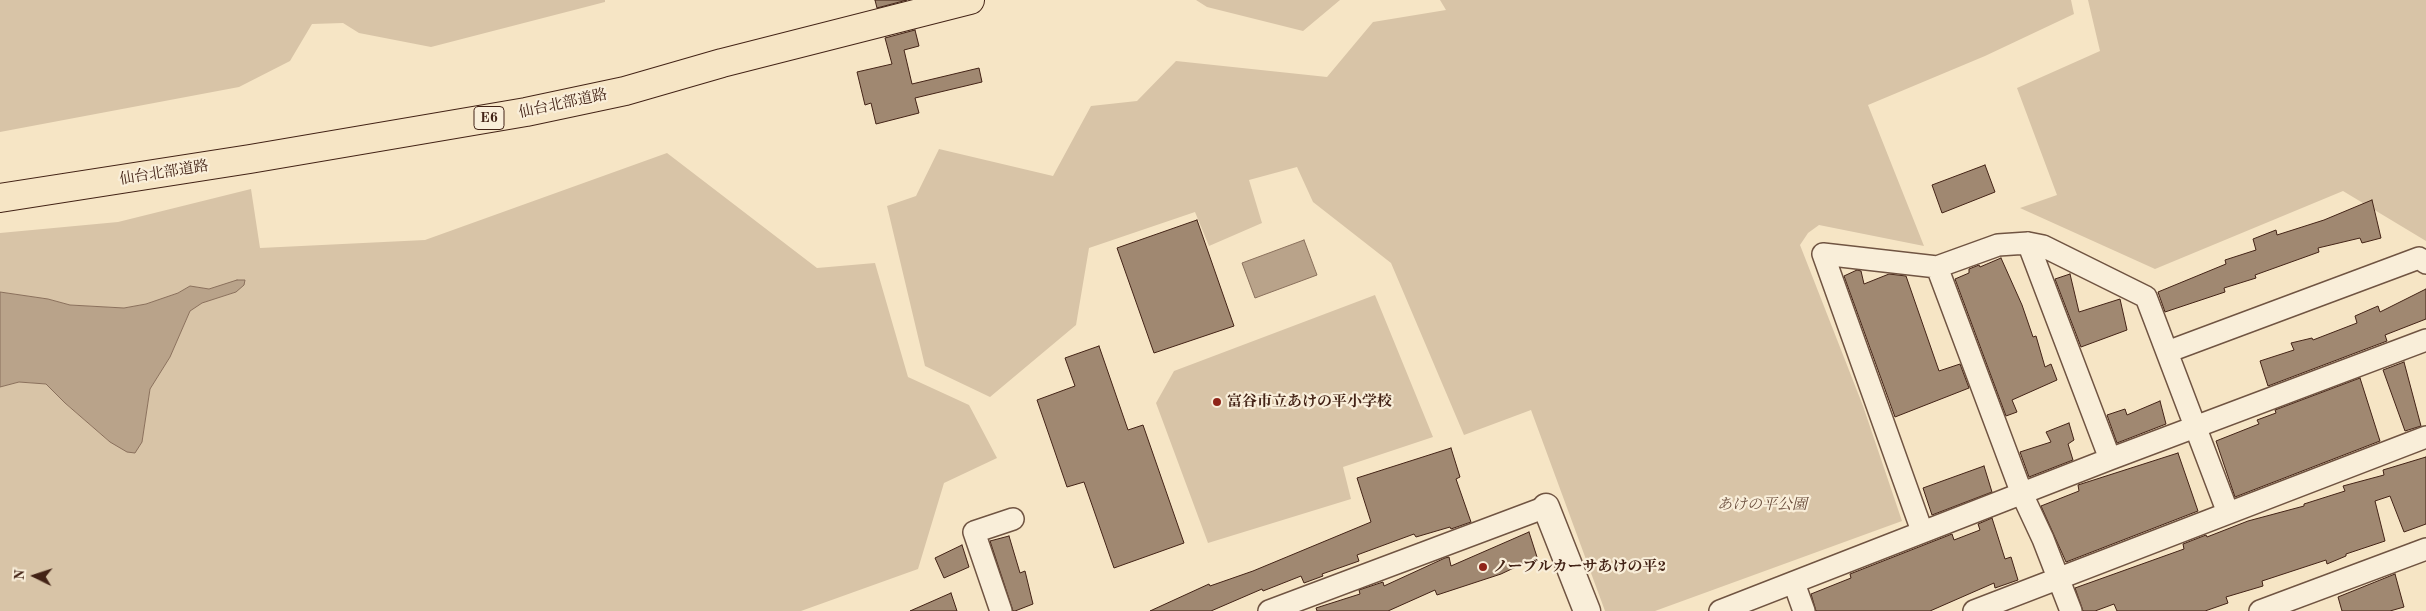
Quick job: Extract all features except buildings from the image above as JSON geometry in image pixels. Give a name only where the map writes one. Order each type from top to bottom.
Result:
[{"type":"highway","name":"仙台北部道路","points":[[0,198],[279,154],[526,112],[625,91],[722,63],[970,0]]},
{"type":"street","points":[[2028,243],[2110,459]]},
{"type":"street","points":[[1922,531],[1824,254],[1937,267],[1998,244],[2028,243],[2043,246],[2146,297],[2228,513]]},
{"type":"street","points":[[2167,352],[2419,258],[2426,263]]},
{"type":"street","points":[[1937,267],[2022,494],[2043,539],[2071,611]]},
{"type":"street","points":[[1720,611],[2195,426],[2426,340]]},
{"type":"street","points":[[1974,611],[2426,437]]},
{"type":"street","points":[[1269,611],[1546,506],[1587,611]]},
{"type":"street","points":[[1001,611],[974,532],[1013,519]]},
{"type":"street","points":[[2260,611],[2426,549]]},
{"type":"street","points":[[1794,583],[1804,611]]},
{"type":"green space","points":[[0,0],[605,0],[605,2],[431,47],[359,33],[343,23],[312,24],[290,61],[239,87],[0,132]]},
{"type":"green space","points":[[1196,0],[1340,0],[1303,31],[1207,7]]},
{"type":"green space","name":"あけの平公園","points":[[1440,0],[2071,0],[2074,14],[1985,56],[1868,105],[1924,246],[1819,225],[1808,233],[1800,245],[1863,406],[1902,521],[1655,611],[1605,611],[1531,410],[1464,435],[1391,263],[1313,202],[1297,167],[1249,180],[1262,223],[1209,246],[1195,212],[1089,248],[1076,325],[990,397],[925,366],[887,206],[916,196],[939,149],[1053,176],[1091,106],[1137,101],[1176,61],[1327,77],[1373,22],[1446,10]]},
{"type":"green space","points":[[2088,0],[2426,0],[2426,241],[2343,191],[2155,269],[2020,208],[2057,195],[2017,88],[2100,51]]},
{"type":"green space","points":[[667,153],[817,268],[875,263],[908,377],[969,405],[997,458],[944,483],[918,569],[801,611],[0,611],[0,387],[19,382],[46,384],[110,442],[142,442],[150,389],[170,357],[190,311],[202,303],[236,292],[218,287],[209,289],[190,286],[178,293],[146,304],[124,308],[70,305],[48,299],[0,292],[0,233],[118,222],[251,189],[260,248],[425,240]]},
{"type":"green space","points":[[1375,295],[1433,437],[1343,467],[1351,499],[1208,543],[1156,403],[1174,371]]},
{"type":"shaded area","points":[[1304,240],[1317,275],[1255,298],[1242,263]]},
{"type":"shaded area","points":[[237,280],[245,280],[244,285],[236,292],[202,303],[190,311],[170,357],[150,389],[142,442],[135,453],[127,452],[110,442],[46,384],[19,382],[0,387],[0,292],[48,299],[70,305],[124,308],[146,304],[178,293],[190,286],[209,289]]},
{"type":"place","name":"富谷市立あけの平小学校","points":[[1217,402]]},
{"type":"place","name":"ノーブルカーサあけの平2","points":[[1483,567]]}]
